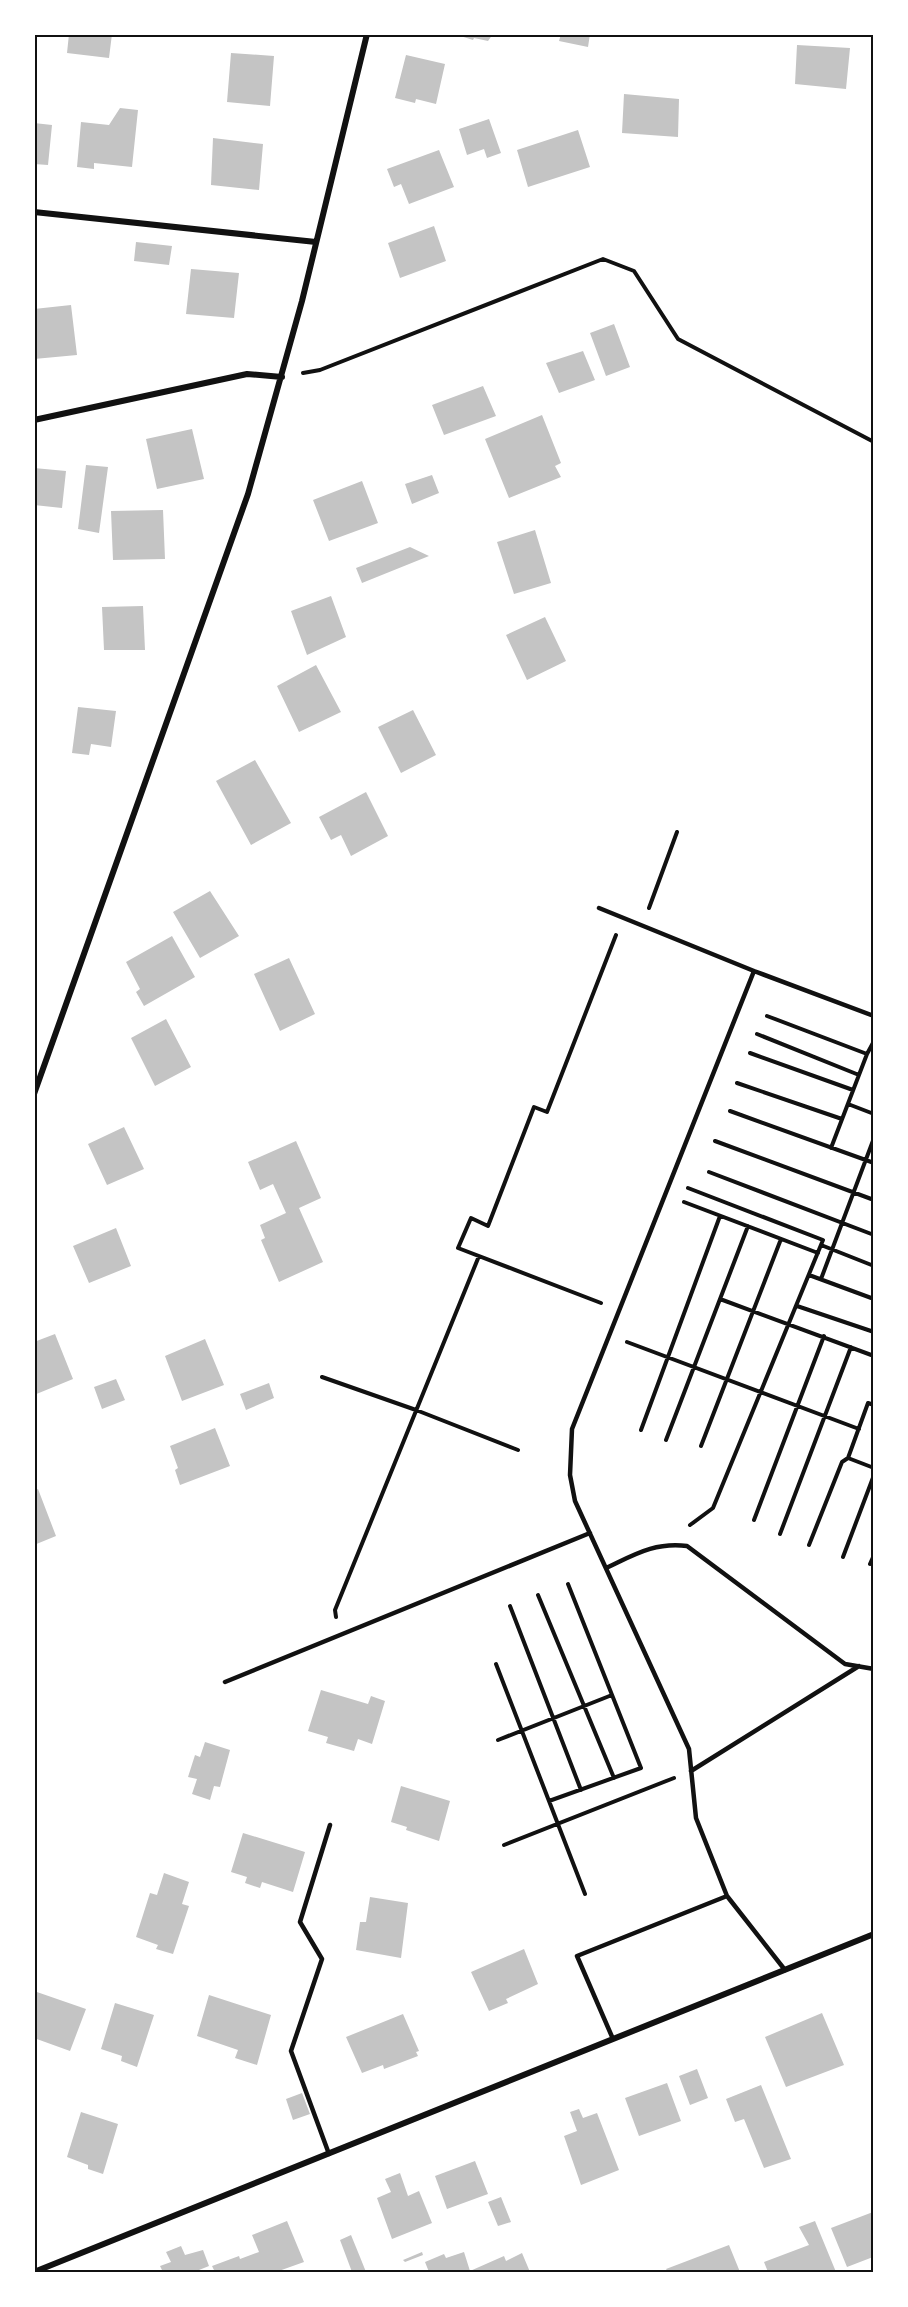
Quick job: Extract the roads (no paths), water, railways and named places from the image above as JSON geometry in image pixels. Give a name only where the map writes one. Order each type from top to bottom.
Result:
[{"type":"street","points":[[34,1094],[248,494],[282,377],[367,34]]},
{"type":"street","points":[[34,212],[316,242]]},
{"type":"street","points":[[34,420],[247,374],[282,377]]},
{"type":"street","points":[[34,2272],[873,1934]]},
{"type":"lane","points":[[599,908],[873,1016]]},
{"type":"lane","points":[[754,971],[572,1429],[570,1475],[575,1501],[689,1749],[696,1818],[727,1896],[785,1970]]},
{"type":"lane","points":[[225,1682],[590,1533]]},
{"type":"lane","points":[[606,1568],[651,1547],[672,1544],[687,1546],[845,1664],[873,1669]]},
{"type":"lane","points":[[691,1772],[859,1666]]},
{"type":"lane","points":[[329,2154],[291,2051],[322,1959],[300,1922],[330,1825]]},
{"type":"lane","points":[[613,2039],[577,1956],[727,1896]]}]
